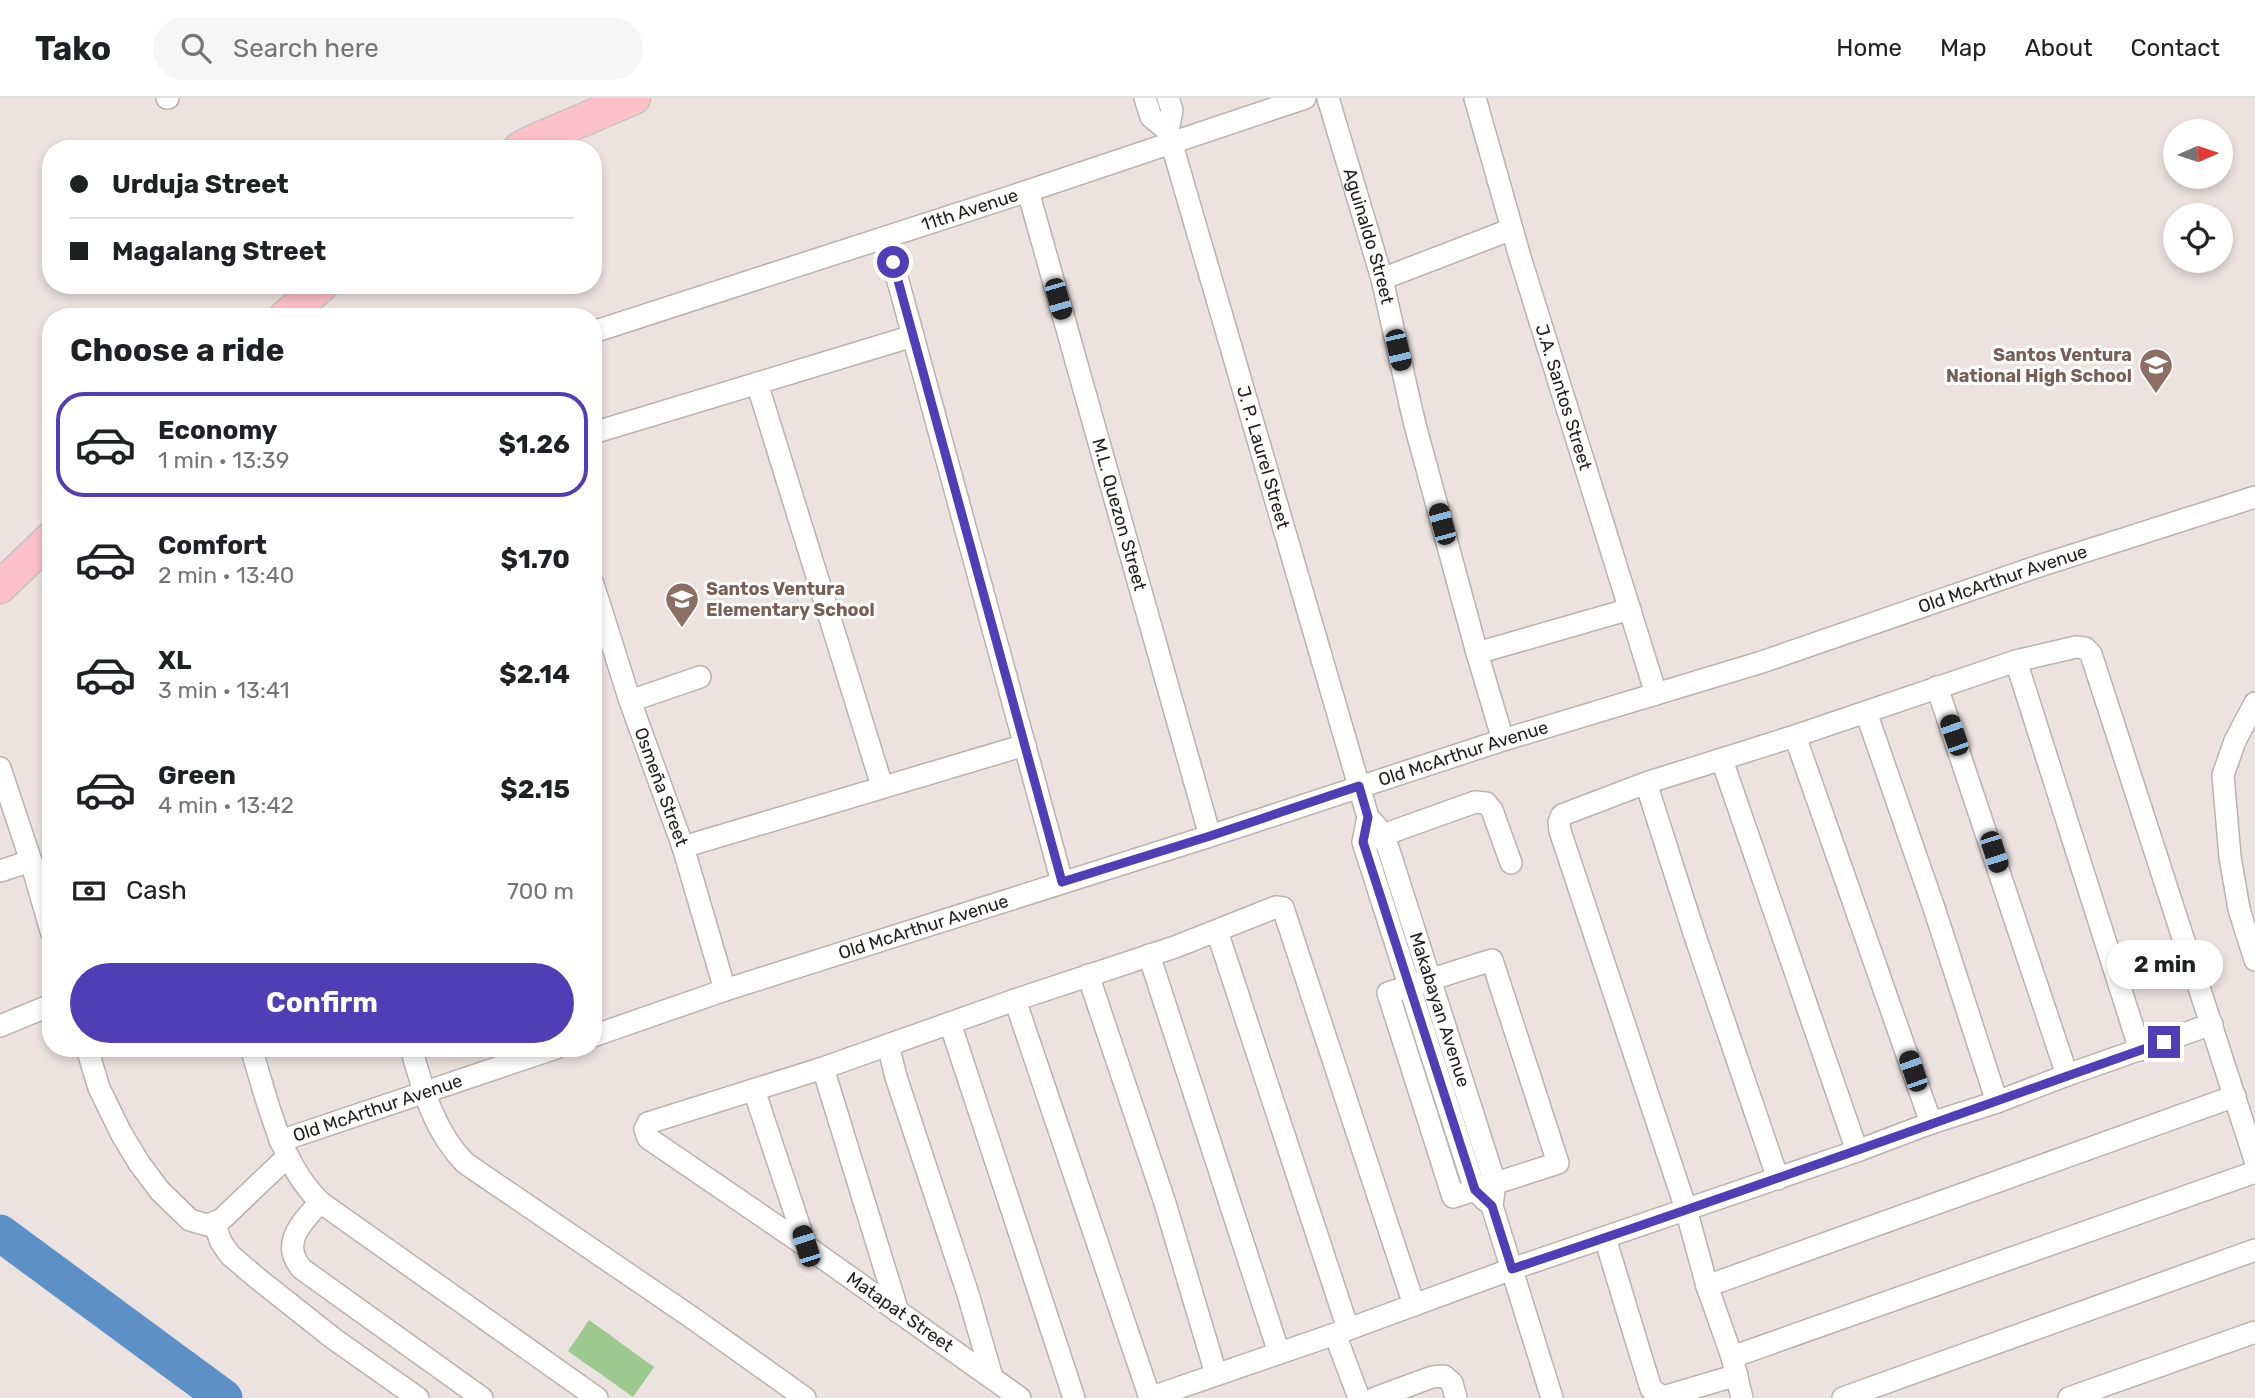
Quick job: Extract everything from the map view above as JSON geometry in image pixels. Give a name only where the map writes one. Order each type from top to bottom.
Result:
[{"type":"highway","points":[[539,140],[634,98]]},
{"type":"highway","points":[[295,308],[312,294]]},
{"type":"highway","points":[[0,587],[42,547]]},
{"type":"street","name":"J. P. Laurel Street","points":[[1145,98],[1152,117],[1170,137]]},
{"type":"street","name":"J. P. Laurel Street","points":[[1168,98],[1172,110],[1170,137],[1359,786]]},
{"type":"street","name":"11th Avenue","points":[[602,329],[1028,191],[1170,137],[1305,98]]},
{"type":"street","name":"Aguinaldo Street","points":[[1328,98],[1381,279],[1414,421],[1503,740]]},
{"type":"street","name":"J.A. Santos Street","points":[[1475,98],[1656,694]]},
{"type":"street","name":"M.L. Quezon Street","points":[[1028,191],[1210,836]]},
{"type":"street","points":[[1381,279],[1513,229]]},
{"type":"street","points":[[886,237],[1062,882]]},
{"type":"street","points":[[602,430],[913,336]]},
{"type":"street","points":[[757,383],[882,786]]},
{"type":"street","name":"Old McArthur Avenue","points":[[602,1032],[1503,740],[1774,658],[2039,566],[2255,496]]},
{"type":"street","points":[[1477,653],[1630,610]]},
{"type":"street","name":"Osmeña Street","points":[[602,612],[630,701],[683,846],[725,990]]},
{"type":"street","points":[[1742,1398],[1686,1209],[1560,831],[1559,822],[1562,816],[1646,783],[2016,661],[2076,647],[2085,648],[2091,654],[2255,1160]]},
{"type":"street","points":[[2016,661],[2140,1050]]},
{"type":"street","points":[[630,701],[700,677]]},
{"type":"street","points":[[1937,687],[2067,1075]]},
{"type":"street","points":[[2255,703],[2235,741],[2223,775],[2230,857],[2239,909],[2255,960]]},
{"type":"street","points":[[1866,712],[1997,1102]]},
{"type":"street","points":[[1795,736],[1931,1123]]},
{"type":"street","points":[[683,846],[1025,745]]},
{"type":"street","points":[[1722,760],[1857,1152]]},
{"type":"street","points":[[0,768],[42,900]]},
{"type":"street","points":[[1646,783],[1778,1179]]},
{"type":"street","name":"Makabayan Avenue","points":[[1359,786],[1368,817],[1384,835],[1495,1184],[1492,1206],[1552,1398]]},
{"type":"street","points":[[1363,842],[1475,802],[1486,803],[1492,810],[1511,863]]},
{"type":"street","name":"Makabayan Avenue","points":[[1368,817],[1363,842],[1409,986]]},
{"type":"street","points":[[0,871],[31,861]]},
{"type":"street","points":[[806,1246],[754,1090],[1149,955],[1276,907],[1283,908],[1414,1306]]},
{"type":"street","points":[[1217,931],[1359,1398]]},
{"type":"street","points":[[1149,955],[1279,1353]]},
{"type":"street","points":[[1492,960],[1558,1163],[1453,1197],[1388,993],[1430,979],[1492,960]]},
{"type":"street","points":[[1088,975],[1165,1203],[1216,1374]]},
{"type":"street","points":[[1015,1000],[1149,1398],[1341,1332],[1512,1269],[1857,1152],[1931,1123],[1997,1102],[2212,1024]]},
{"type":"street","points":[[0,1026],[42,1009]]},
{"type":"street","points":[[950,1023],[1074,1398]]},
{"type":"street","points":[[888,1045],[992,1377]]},
{"type":"street","points":[[90,1057],[99,1088],[139,1163],[160,1191],[190,1220],[206,1225],[221,1220],[284,1149]]},
{"type":"street","points":[[254,1057],[284,1149],[306,1188],[320,1202],[597,1398]]},
{"type":"street","points":[[414,1057],[424,1093],[440,1132],[450,1148],[465,1163],[805,1398]]},
{"type":"street","name":"Old McArthur Avenue","points":[[284,1149],[424,1093],[530,1057]]},
{"type":"street","points":[[823,1068],[898,1312]]},
{"type":"street","name":"Matapat Street","points":[[754,1090],[648,1124],[645,1129],[648,1138],[1020,1398]]},
{"type":"street","points":[[1707,1286],[2235,1096]]},
{"type":"street","points":[[1605,1238],[1651,1389],[1663,1397],[1734,1366],[2255,1172]]},
{"type":"street","name":"Makabayan Avenue","points":[[1475,1190],[1492,1206]]},
{"type":"street","points":[[320,1202],[300,1226],[293,1240],[294,1259],[302,1269],[482,1398]]},
{"type":"street","points":[[214,1223],[221,1242],[230,1255],[334,1339],[418,1398]]},
{"type":"street","points":[[1843,1398],[2255,1250]]},
{"type":"street","points":[[2069,1398],[2255,1332]]},
{"type":"street","points":[[1375,1398],[1432,1377],[1444,1376],[1454,1391]]},
{"type":"green space","points":[[589,1320],[654,1367],[633,1397],[568,1351]]},
{"type":"waterway","points":[[0,1233],[224,1398]]},
{"type":"place","name":"Santos Ventura National High School","points":[[2156,395]]},
{"type":"place","name":"Santos Ventura Elementary School","points":[[682,629]]},
{"type":"route","points":[[893,262],[1062,882],[1359,786],[1368,817],[1363,842],[1475,1190],[1492,1206],[1512,1269],[1857,1152],[1931,1123],[2164,1042]]}]
